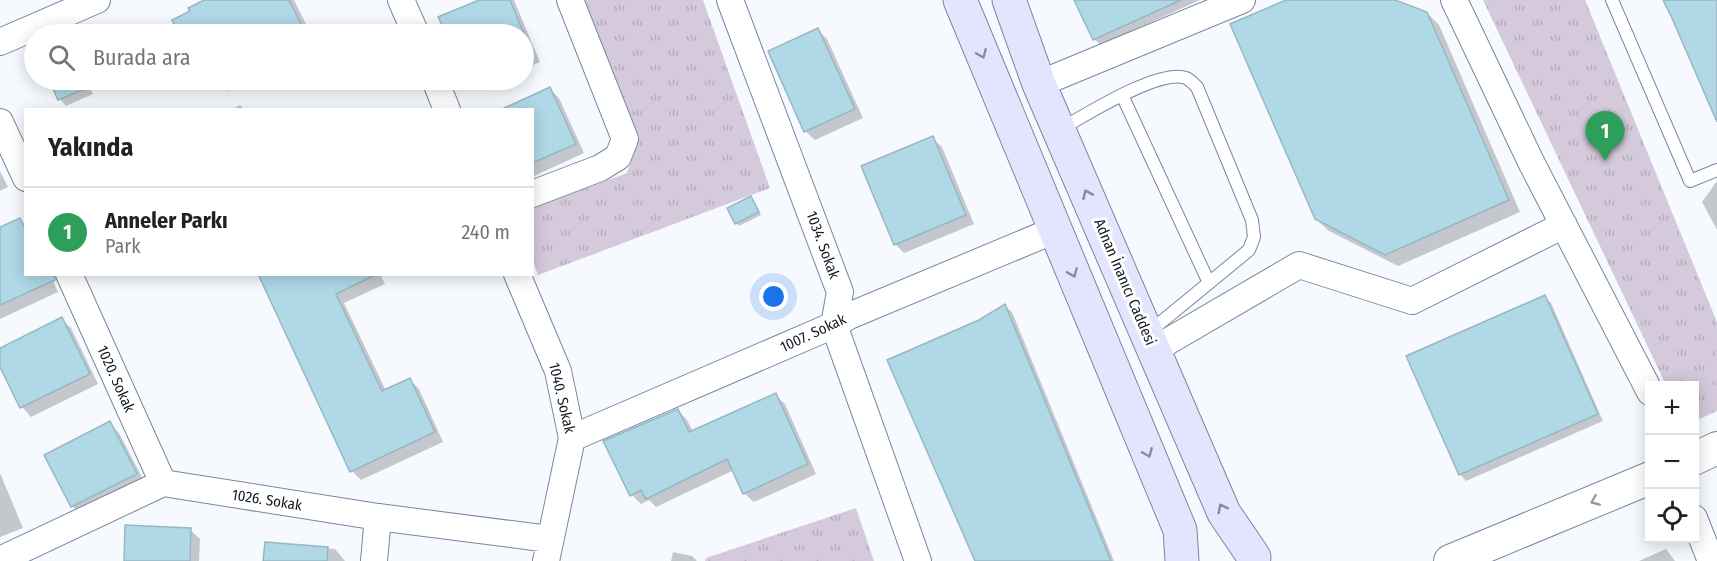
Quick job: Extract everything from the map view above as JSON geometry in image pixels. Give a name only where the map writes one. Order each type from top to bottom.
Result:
[{"type":"main road","points":[[960,0],[1180,530],[1182,561]]},
{"type":"main road","name":"Adnan İnanıcı Caddesi","points":[[1009,0],[1039,84],[1224,513],[1254,560]]},
{"type":"street","points":[[42,24],[97,0]]},
{"type":"street","points":[[401,0],[412,24]]},
{"type":"street","points":[[534,193],[600,168],[618,157],[625,139],[570,0]]},
{"type":"street","name":"1034. Sokak","points":[[730,0],[840,292],[834,325],[918,561]]},
{"type":"street","points":[[1039,84],[1242,0]]},
{"type":"street","points":[[1454,0],[1564,225],[1645,382]]},
{"type":"street","points":[[0,42],[24,32]]},
{"type":"street","points":[[439,90],[446,108]]},
{"type":"street","points":[[0,122],[24,174]]},
{"type":"street","points":[[1151,341],[1299,265],[1412,301],[1564,225]]},
{"type":"street","name":"1007. Sokak","points":[[572,438],[834,325],[849,316],[1055,230]]},
{"type":"street","name":"1020. Sokak","points":[[70,276],[163,483]]},
{"type":"street","name":"1040. Sokak","points":[[518,276],[558,371],[572,438],[548,550]]},
{"type":"street","points":[[1699,457],[1717,448]]},
{"type":"street","points":[[1699,479],[1717,472]]},
{"type":"street","points":[[1450,561],[1645,480]]},
{"type":"street","points":[[0,560],[163,483]]},
{"type":"street","name":"1026. Sokak","points":[[163,483],[378,517],[548,550]]},
{"type":"street","points":[[1503,561],[1645,502]]},
{"type":"street","points":[[374,561],[378,517]]},
{"type":"street","points":[[1699,529],[1711,561]]},
{"type":"lane","points":[[1612,0],[1690,181],[1717,170]]},
{"type":"lane","points":[[1059,129],[1122,95],[1166,77],[1186,78],[1197,87],[1252,220],[1254,237],[1249,250],[1209,283],[1151,341]]},
{"type":"lane","points":[[1122,95],[1209,283]]},
{"type":"green space","points":[[583,0],[703,0],[770,188],[538,275],[534,264],[534,207],[627,173],[639,136]]},
{"type":"green space","points":[[1483,0],[1585,0],[1717,322],[1717,411],[1699,419],[1699,381],[1664,381]]},
{"type":"green space","points":[[856,508],[874,561],[705,561],[706,558]]},
{"type":"building","points":[[204,0],[289,0],[301,24],[174,24],[172,20],[190,11],[188,8]]},
{"type":"building","points":[[479,0],[510,0],[520,24],[441,24],[438,17]]},
{"type":"building","points":[[1074,0],[1181,0],[1093,40]]},
{"type":"building","points":[[1286,0],[1395,0],[1427,12],[1509,200],[1385,255],[1315,219],[1230,24]]},
{"type":"building","points":[[1663,0],[1717,0],[1717,122],[1671,16]]},
{"type":"building","points":[[818,28],[855,109],[804,132],[768,51]]},
{"type":"building","points":[[550,87],[576,144],[534,162],[534,108],[504,108]]},
{"type":"building","points":[[54,90],[82,90],[58,100]]},
{"type":"building","points":[[933,136],[966,215],[894,245],[861,166]]},
{"type":"building","points":[[751,196],[759,212],[735,224],[727,208]]},
{"type":"building","points":[[20,218],[24,226],[24,276],[54,276],[55,280],[0,305],[0,227]]},
{"type":"building","points":[[259,276],[373,276],[336,294],[382,391],[410,378],[435,432],[350,472]]},
{"type":"building","points":[[1545,295],[1598,414],[1459,475],[1406,356]]},
{"type":"building","points":[[1005,304],[1111,561],[975,561],[887,360],[979,320]]},
{"type":"building","points":[[62,317],[90,374],[20,408],[0,367],[0,348]]},
{"type":"building","points":[[776,393],[808,464],[743,494],[727,459],[646,499],[641,490],[630,496],[603,441],[678,409],[689,432]]},
{"type":"building","points":[[110,421],[137,474],[71,507],[44,455]]},
{"type":"building","points":[[125,525],[191,528],[190,561],[124,561]]},
{"type":"building","points":[[265,542],[328,547],[327,561],[263,561]]},
{"type":"place","name":"Anneler Parkı","points":[[1605,161]]}]
